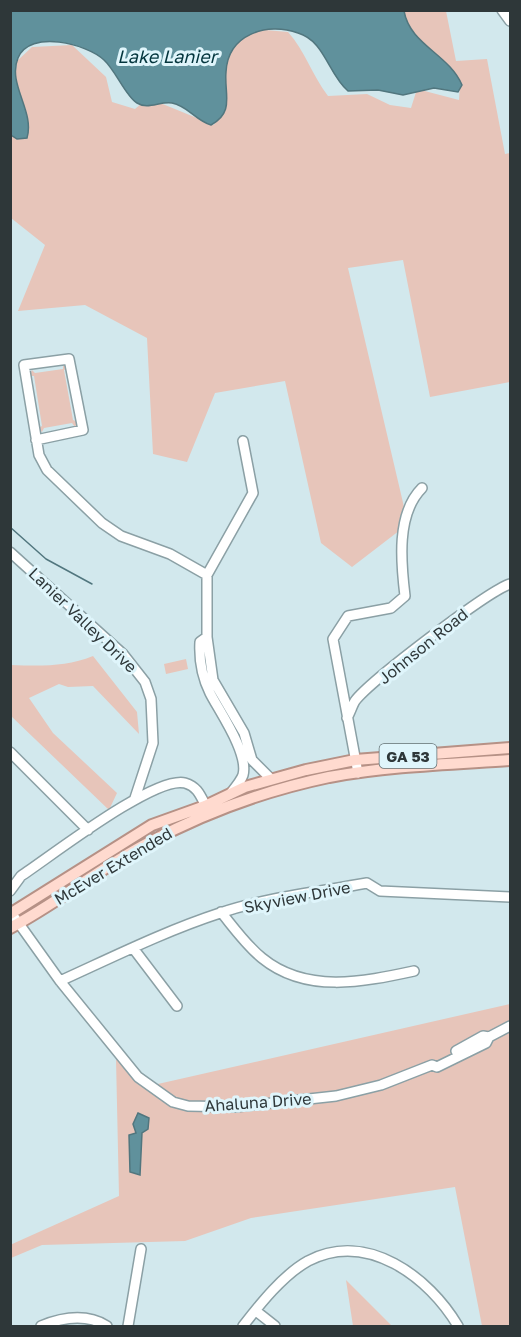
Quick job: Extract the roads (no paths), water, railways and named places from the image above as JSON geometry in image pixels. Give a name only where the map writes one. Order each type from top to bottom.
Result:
[{"type":"main road","name":"GA 53","points":[[208,809],[230,794],[271,779],[355,760],[510,747]]},
{"type":"main road","name":"GA 53","points":[[11,912],[152,825],[291,786],[358,773],[510,760]]},
{"type":"main road","name":"McEver Extended","points":[[14,926],[148,843],[208,809]]},
{"type":"street","points":[[502,10],[510,21]]},
{"type":"street","points":[[36,440],[83,430],[69,359],[24,365],[36,440],[39,455],[47,470],[102,523],[121,536],[170,554],[207,575]]},
{"type":"street","points":[[243,441],[253,494],[207,575],[207,637],[200,642],[211,681],[233,732],[256,768],[271,779]]},
{"type":"street","points":[[358,773],[346,719],[333,639],[348,616],[391,608],[405,596],[401,565],[404,526],[417,492],[422,488]]},
{"type":"street","name":"Lanier Valley Drive","points":[[10,552],[123,654],[145,682],[151,699],[153,743],[135,798]]},
{"type":"street","name":"Johnson Road","points":[[346,719],[356,701],[384,676],[477,603],[510,585]]},
{"type":"street","points":[[204,658],[211,681]]},
{"type":"street","points":[[230,794],[243,776],[243,748]]},
{"type":"street","points":[[10,752],[88,830]]},
{"type":"street","points":[[10,891],[21,876],[88,830],[135,798],[166,784],[180,782],[198,790],[208,809]]},
{"type":"street","name":"Skyview Drive","points":[[60,981],[221,912],[295,894],[367,883],[380,891],[436,891],[510,897]]},
{"type":"street","name":"Ahaluna Drive","points":[[11,912],[14,926],[138,1077],[173,1102],[188,1106],[235,1107],[336,1096],[381,1085],[432,1065],[434,1061],[483,1036],[489,1037],[510,1026]]},
{"type":"street","points":[[221,912],[261,958],[280,970],[299,977],[345,983],[414,971]]},
{"type":"street","points":[[134,948],[177,1006]]},
{"type":"street","points":[[128,1326],[141,1249]]},
{"type":"street","points":[[243,1326],[285,1279],[308,1262],[336,1253],[360,1252],[384,1258],[409,1272],[434,1295],[459,1326]]},
{"type":"street","points":[[256,1311],[275,1326]]},
{"type":"street","points":[[41,1326],[68,1318],[87,1318],[107,1326]]},
{"type":"water","name":"Lake Lanier","points":[[11,10],[404,11],[414,33],[448,65],[462,85],[458,92],[434,88],[403,95],[378,90],[348,91],[341,84],[320,50],[307,37],[286,30],[262,30],[241,40],[228,59],[226,108],[218,120],[211,125],[172,103],[145,106],[137,103],[104,60],[96,54],[72,45],[46,42],[24,49],[18,58],[16,78],[28,128],[27,138],[17,139],[11,135]]},
{"type":"water","points":[[138,1113],[149,1118],[148,1129],[142,1133],[140,1175],[130,1172],[129,1135],[136,1133],[133,1124]]},
{"type":"waterway","points":[[10,527],[46,559],[92,584]]}]
